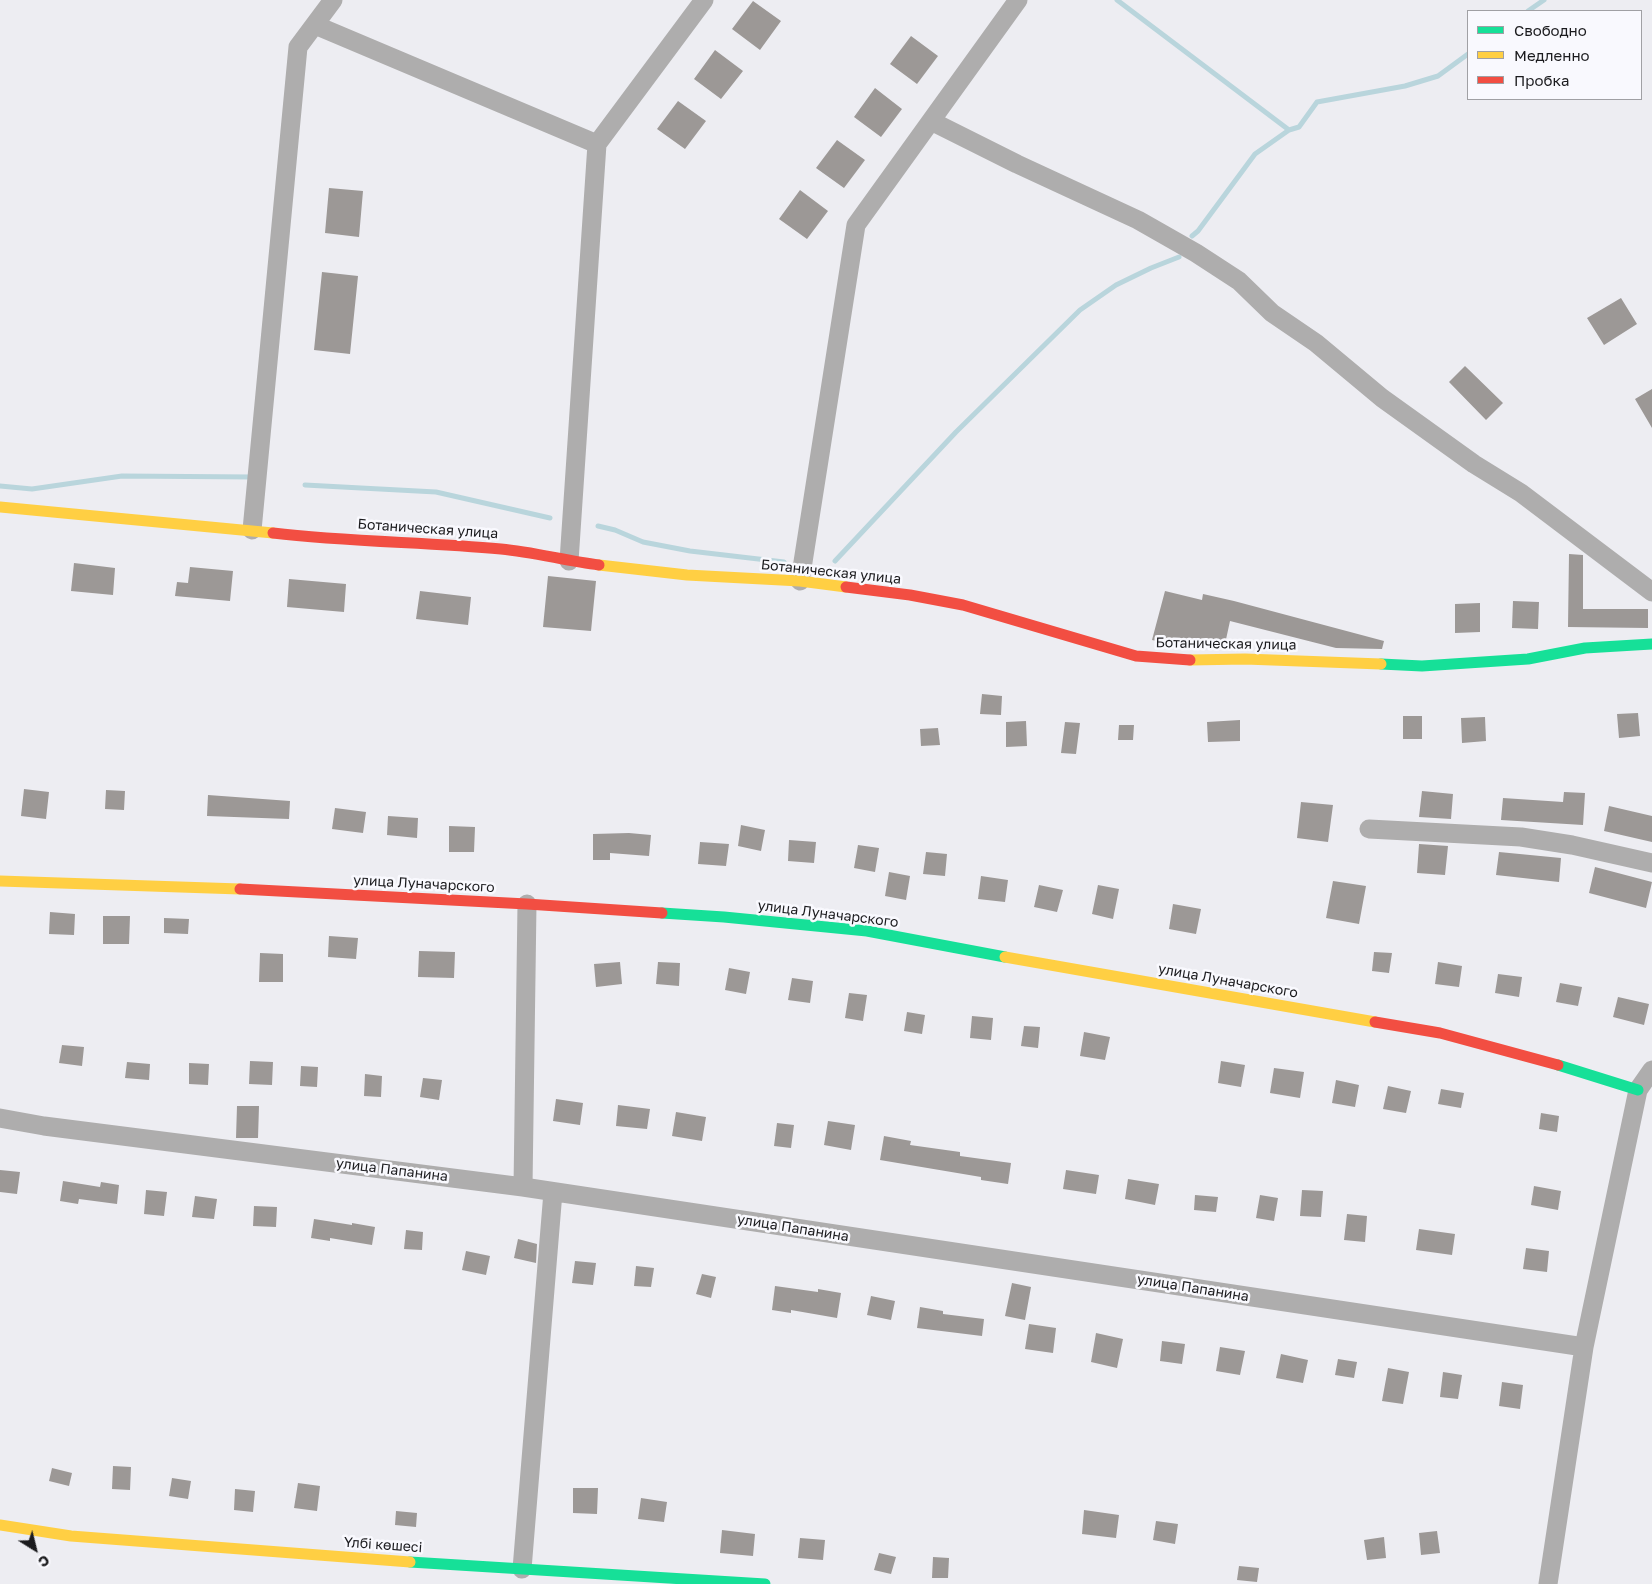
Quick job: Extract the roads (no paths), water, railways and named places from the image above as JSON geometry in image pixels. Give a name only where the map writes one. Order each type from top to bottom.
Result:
[{"type":"street","points":[[252,530],[298,47],[333,0]]},
{"type":"street","points":[[569,561],[597,144],[704,0]]},
{"type":"street","points":[[800,581],[856,225],[1018,0]]},
{"type":"street","points":[[315,25],[597,144]]},
{"type":"street","points":[[931,121],[1017,164],[1138,220],[1232,276],[1272,313],[1316,343],[1382,398],[1474,464],[1521,493],[1652,592]]},
{"type":"street","name":"Ботаническая улица","points":[[0,507],[309,537],[503,549],[569,561],[687,575],[800,581],[910,594],[954,603],[1136,656],[1183,660],[1245,659],[1422,666],[1528,659],[1585,648],[1652,644]]},
{"type":"street","points":[[1369,829],[1521,837],[1572,845],[1652,863]]},
{"type":"street","name":"улица Луначарского","points":[[0,881],[180,886],[526,904],[724,917],[867,931],[1086,972],[1440,1033],[1585,1072],[1638,1090]]},
{"type":"street","points":[[523,1187],[526,904]]},
{"type":"street","points":[[1548,1584],[1584,1346],[1638,1090],[1652,1070]]},
{"type":"street","name":"улица Папанина","points":[[0,1118],[44,1126],[523,1187],[1584,1346]]},
{"type":"street","points":[[522,1569],[553,1192]]},
{"type":"street","name":"Үлбі көшесі","points":[[0,1525],[71,1536],[522,1569],[626,1580],[765,1584]]},
{"type":"waterway","points":[[1117,0],[1289,130]]},
{"type":"waterway","points":[[1529,10],[1544,0]]},
{"type":"waterway","points":[[1192,236],[1198,231],[1255,154],[1289,130],[1299,127],[1317,102],[1405,86],[1438,76],[1467,55]]},
{"type":"waterway","points":[[835,561],[956,432],[1080,310],[1116,285],[1179,257]]},
{"type":"waterway","points":[[0,486],[32,489],[122,476],[253,477]]},
{"type":"waterway","points":[[305,485],[436,492],[550,518]]},
{"type":"waterway","points":[[598,526],[615,530],[643,542],[690,551],[784,562]]}]
